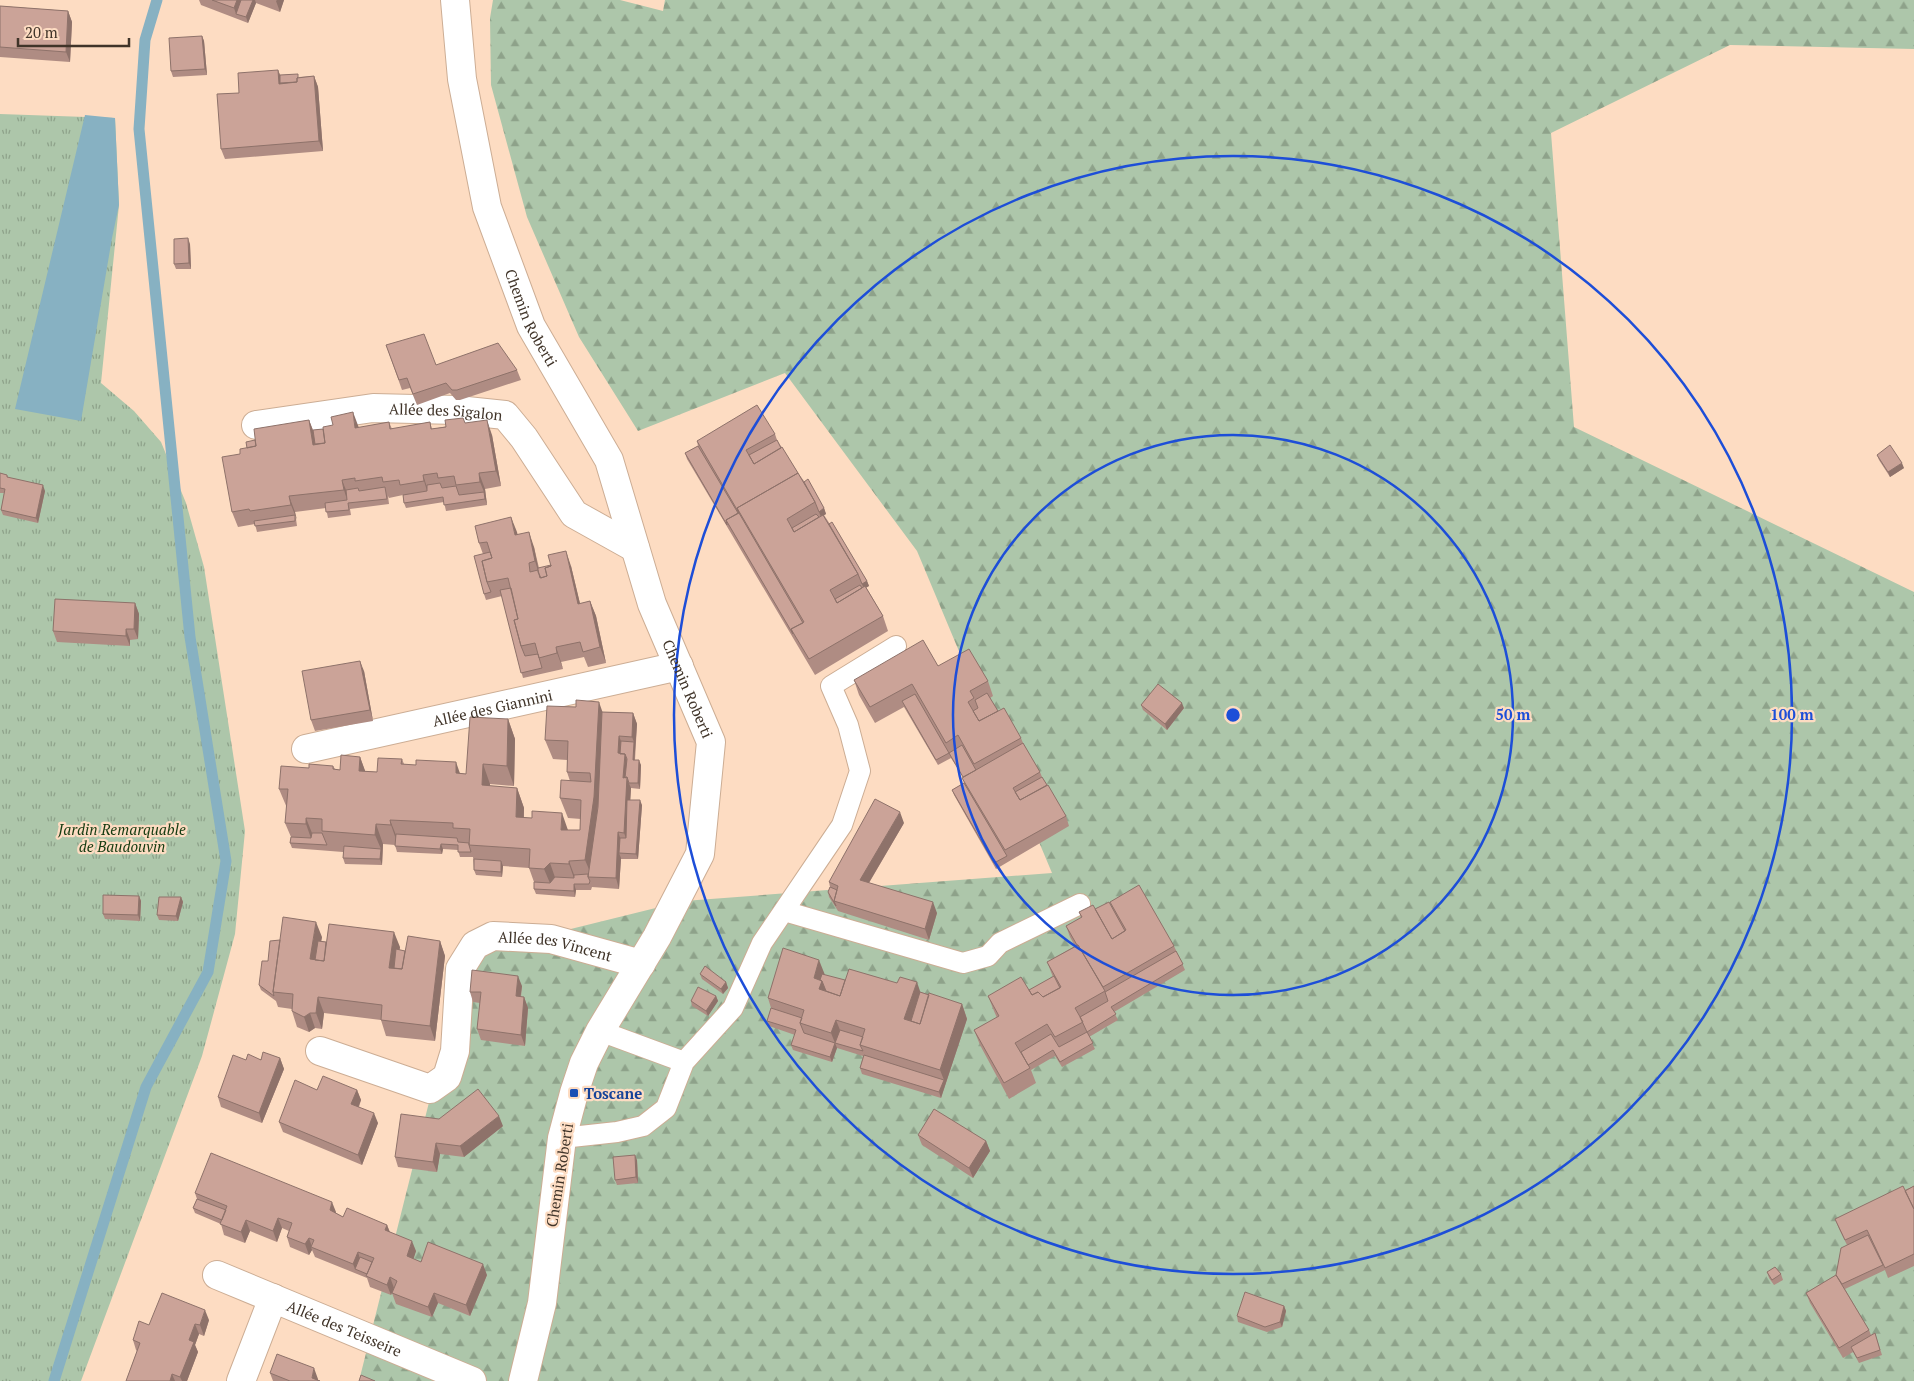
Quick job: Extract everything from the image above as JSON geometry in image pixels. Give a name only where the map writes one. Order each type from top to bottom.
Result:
[{"type":"street","name":"Chemin Roberti","points":[[455,0],[462,79],[487,207],[531,326],[609,460],[652,604],[711,742],[700,854],[656,937],[600,1031],[584,1063],[574,1093],[562,1138],[542,1303],[523,1381]]},
{"type":"street","name":"Allée des Sigalon","points":[[256,425],[373,408],[457,410],[505,415],[524,438],[574,514],[635,548]]},
{"type":"street","name":"Allée des Giannini","points":[[306,750],[679,666]]},
{"type":"street","name":"Allée des Vincent","points":[[320,1051],[430,1089],[447,1077],[455,1051],[460,969],[475,945],[493,936],[551,939],[640,964]]},
{"type":"street","name":"Allée des Teisseire","points":[[217,1275],[472,1381]]},
{"type":"street","points":[[241,1381],[273,1298]]},
{"type":"lane","points":[[562,1138],[617,1132],[643,1126],[666,1108],[684,1062],[733,1008],[762,943],[842,825],[860,771],[848,725],[831,686],[896,646]]},
{"type":"lane","points":[[784,910],[963,963],[988,956],[1000,943],[1080,904]]},
{"type":"lane","points":[[600,1031],[684,1062]]},
{"type":"green space","points":[[493,0],[620,0],[663,11],[665,0],[1914,0],[1914,49],[1730,45],[1551,133],[1574,427],[1914,592],[1914,1381],[359,1381],[466,955],[684,901],[1052,873],[917,551],[785,373],[638,431],[579,337],[527,217],[491,85],[490,18]]},
{"type":"green space","name":"Jardin Remarquable de Baudouvin","points":[[0,114],[115,118],[119,205],[101,383],[134,411],[161,442],[186,503],[204,567],[245,831],[235,934],[202,1056],[81,1381],[0,1381]]},
{"type":"water","points":[[85,115],[115,118],[119,205],[81,421],[15,409]]},
{"type":"building","points":[[212,0],[237,0],[234,8]]},
{"type":"building","points":[[241,0],[253,0],[246,17],[236,14]]},
{"type":"building","points":[[0,6],[68,11],[66,52],[0,47]]},
{"type":"building","points":[[202,36],[205,69],[171,71],[169,38]]},
{"type":"building","points":[[278,70],[279,84],[297,82],[297,78],[314,76],[319,141],[221,149],[217,94],[239,93],[238,73]]},
{"type":"building","points":[[298,74],[297,82],[280,83],[280,75]]},
{"type":"building","points":[[188,238],[189,263],[174,264],[174,239]]},
{"type":"building","points":[[424,334],[436,365],[498,343],[517,370],[457,390],[452,390],[446,383],[413,394],[407,378],[399,380],[386,345]]},
{"type":"building","points":[[757,405],[775,434],[746,450],[754,464],[782,447],[798,473],[737,508],[739,513],[697,441]]},
{"type":"building","points":[[353,412],[355,428],[389,422],[390,429],[430,422],[431,429],[446,427],[445,420],[463,418],[465,423],[487,420],[496,471],[479,473],[480,482],[456,485],[454,476],[438,478],[437,473],[423,475],[424,481],[400,485],[399,480],[383,482],[382,477],[355,481],[355,478],[342,480],[344,490],[289,496],[291,505],[232,512],[222,457],[240,454],[240,449],[256,446],[254,429],[309,420],[313,445],[325,443],[323,427],[333,425],[331,417]]},
{"type":"building","points":[[323,429],[325,443],[315,444],[313,430]]},
{"type":"building","points":[[255,440],[256,446],[247,448],[246,442]]},
{"type":"building","points":[[777,440],[781,448],[754,464],[749,455]]},
{"type":"building","points":[[1890,445],[1902,463],[1888,472],[1877,455]]},
{"type":"building","points":[[698,446],[738,513],[726,520],[727,525],[685,453]]},
{"type":"building","points":[[0,473],[7,475],[7,477],[43,485],[36,518],[1,510],[5,489],[0,488]]},
{"type":"building","points":[[798,473],[815,502],[787,519],[794,532],[823,515],[858,574],[830,590],[837,603],[865,586],[883,616],[809,659],[791,629],[804,622],[737,508]]},
{"type":"building","points":[[808,479],[824,508],[819,512],[804,482]]},
{"type":"building","points":[[440,483],[442,488],[456,486],[459,495],[484,492],[485,499],[444,505],[443,497],[404,503],[403,495],[427,491],[427,485]]},
{"type":"building","points":[[385,487],[387,499],[348,503],[349,510],[326,512],[325,503],[347,500],[346,490],[358,488],[359,491]]},
{"type":"building","points":[[739,513],[803,623],[791,629],[793,634],[726,520]]},
{"type":"building","points":[[816,514],[819,517],[794,532],[792,528]]},
{"type":"building","points":[[295,515],[295,521],[255,526],[254,521]]},
{"type":"building","points":[[511,517],[515,535],[529,532],[535,561],[529,563],[530,572],[538,570],[540,578],[547,576],[545,568],[551,566],[548,555],[566,551],[578,604],[590,601],[600,647],[583,652],[580,642],[556,647],[557,653],[539,658],[535,643],[521,646],[514,620],[518,619],[508,578],[487,582],[482,561],[492,558],[487,542],[479,543],[475,526]]},
{"type":"building","points":[[832,522],[867,581],[862,584],[829,524]]},
{"type":"building","points":[[490,552],[492,558],[482,561],[491,592],[484,594],[474,556]]},
{"type":"building","points":[[551,565],[545,568],[547,576],[541,578],[538,568]]},
{"type":"building","points":[[860,585],[862,588],[837,603],[835,599]]},
{"type":"building","points":[[511,588],[518,619],[514,620],[521,646],[525,656],[538,654],[542,668],[521,673],[500,590]]},
{"type":"building","points":[[55,599],[135,603],[134,629],[126,629],[126,636],[53,631]]},
{"type":"building","points":[[923,640],[938,666],[969,649],[988,681],[970,691],[974,698],[968,702],[979,721],[1004,708],[1021,738],[974,764],[958,735],[946,743],[912,684],[870,707],[854,680]]},
{"type":"building","points":[[360,661],[370,710],[311,720],[302,671]]},
{"type":"building","points":[[1158,684],[1182,703],[1165,724],[1141,705]]},
{"type":"building","points":[[987,693],[998,711],[979,721],[973,711],[978,708],[975,700]]},
{"type":"building","points":[[915,694],[949,753],[936,760],[902,701]]},
{"type":"building","points":[[576,700],[599,702],[594,797],[585,860],[569,861],[569,864],[550,863],[544,869],[529,868],[530,849],[469,845],[470,829],[453,828],[453,823],[390,820],[391,825],[376,824],[375,835],[322,831],[322,819],[306,818],[306,824],[285,823],[288,789],[279,789],[281,766],[309,768],[309,764],[333,766],[333,769],[340,770],[341,755],[360,757],[359,771],[377,772],[378,758],[402,759],[401,764],[416,765],[416,760],[456,762],[456,773],[466,774],[470,717],[508,719],[507,766],[483,764],[482,785],[517,788],[516,817],[532,818],[532,811],[562,813],[561,830],[580,830],[581,800],[560,798],[561,780],[591,782],[590,773],[567,772],[568,741],[545,740],[547,706],[576,707]]},
{"type":"building","points":[[602,712],[633,713],[632,737],[619,736],[618,753],[625,754],[623,778],[627,777],[624,833],[618,832],[616,878],[588,877],[598,807]]},
{"type":"building","points":[[621,741],[634,742],[633,760],[639,760],[638,783],[629,783],[627,777],[625,778],[627,759],[625,754],[620,754]]},
{"type":"building","points":[[1023,743],[1040,772],[1013,788],[1020,800],[1048,785],[1066,816],[1005,850],[962,778]]},
{"type":"building","points":[[962,745],[976,770],[963,777],[949,753]]},
{"type":"building","points":[[1042,777],[1047,785],[1020,800],[1015,792]]},
{"type":"building","points":[[964,783],[1007,856],[994,863],[952,790]]},
{"type":"building","points":[[875,799],[900,812],[860,880],[933,902],[925,929],[834,901],[838,886],[829,882]]},
{"type":"building","points":[[627,800],[640,800],[636,854],[619,853],[620,838],[626,838]]},
{"type":"building","points":[[312,833],[322,833],[327,845],[290,843],[291,837],[311,838]]},
{"type":"building","points":[[396,834],[457,838],[458,842],[469,843],[471,852],[458,852],[458,845],[441,844],[440,849],[395,846]]},
{"type":"building","points":[[344,846],[381,849],[380,859],[343,858]]},
{"type":"building","points":[[474,859],[501,861],[501,872],[474,870]]},
{"type":"building","points":[[588,874],[589,884],[574,884],[574,891],[534,889],[534,882],[550,883],[555,877],[574,878],[574,875]]},
{"type":"building","points":[[1139,885],[1174,946],[1103,987],[1066,926],[1082,917],[1079,912],[1093,905],[1112,939],[1126,930],[1110,902]]},
{"type":"building","points":[[830,887],[837,890],[834,901],[836,906],[828,892]]},
{"type":"building","points":[[103,895],[139,896],[138,915],[103,914]]},
{"type":"building","points":[[159,897],[181,897],[176,916],[157,915]]},
{"type":"building","points":[[1109,902],[1125,931],[1112,939],[1095,909]]},
{"type":"building","points":[[283,917],[316,922],[310,959],[324,961],[329,924],[394,932],[389,968],[402,969],[408,936],[440,941],[430,1026],[381,1020],[382,1005],[318,997],[316,1013],[310,1013],[304,1017],[292,1011],[293,994],[273,992]]},
{"type":"building","points":[[280,940],[274,996],[259,985],[262,961],[268,961],[270,941]]},
{"type":"building","points":[[318,941],[326,942],[324,961],[315,960]]},
{"type":"building","points":[[1078,945],[1105,991],[1075,1008],[1083,1022],[1055,1037],[1047,1024],[1015,1043],[1030,1068],[1004,1083],[974,1030],[999,1016],[988,996],[1021,977],[1032,995],[1038,992],[1043,997],[1061,987],[1047,962]]},
{"type":"building","points":[[783,948],[819,960],[814,978],[822,981],[819,989],[840,996],[849,969],[897,983],[900,977],[917,982],[904,1019],[920,1024],[929,993],[962,1004],[940,1070],[860,1045],[865,1029],[836,1020],[831,1033],[800,1023],[804,1010],[768,998]]},
{"type":"building","points":[[396,949],[405,951],[402,969],[394,968]]},
{"type":"building","points":[[1176,951],[1183,964],[1111,1007],[1116,1014],[1087,1032],[1080,1017],[1108,1001],[1105,992]]},
{"type":"building","points":[[705,966],[726,982],[721,989],[700,974]]},
{"type":"building","points":[[472,970],[518,976],[516,996],[524,997],[521,1035],[477,1029],[481,992],[470,992]]},
{"type":"building","points":[[822,974],[845,980],[840,996],[826,991],[820,980]]},
{"type":"building","points":[[1054,976],[1060,988],[1043,997],[1038,992],[1032,995],[1029,990]]},
{"type":"building","points":[[698,987],[716,996],[706,1011],[691,1001]]},
{"type":"building","points":[[920,992],[929,995],[920,1024],[911,1021]]},
{"type":"building","points":[[771,1008],[802,1018],[800,1023],[804,1033],[835,1043],[830,1057],[791,1045],[796,1030],[767,1021]]},
{"type":"building","points":[[840,1030],[863,1037],[860,1045],[863,1051],[835,1043]]},
{"type":"building","points":[[1087,1032],[1093,1043],[1060,1062],[1053,1050],[1028,1065],[1021,1052],[1051,1034],[1059,1047]]},
{"type":"building","points":[[263,1052],[280,1058],[259,1113],[218,1097],[233,1055],[246,1060],[248,1054],[261,1060]]},
{"type":"building","points":[[864,1055],[944,1080],[939,1092],[860,1068]]},
{"type":"building","points":[[323,1076],[357,1090],[351,1104],[374,1113],[358,1155],[279,1122],[295,1080],[317,1090]]},
{"type":"building","points":[[478,1089],[499,1116],[460,1146],[436,1143],[433,1162],[395,1157],[401,1114],[439,1119]]},
{"type":"building","points":[[934,1109],[986,1141],[969,1168],[918,1135]]},
{"type":"building","points":[[211,1153],[332,1202],[330,1210],[343,1217],[347,1208],[387,1225],[385,1230],[412,1241],[407,1256],[421,1262],[428,1242],[483,1264],[466,1305],[434,1293],[428,1307],[392,1293],[397,1281],[390,1277],[387,1285],[366,1276],[374,1258],[358,1252],[353,1264],[311,1247],[314,1240],[309,1238],[305,1244],[287,1237],[292,1223],[278,1218],[273,1231],[246,1220],[241,1232],[220,1224],[227,1206],[195,1193]]},
{"type":"building","points":[[635,1155],[636,1177],[615,1180],[613,1157]]},
{"type":"building","points":[[1903,1186],[1914,1209],[1914,1254],[1885,1268],[1867,1230],[1845,1240],[1835,1219]]},
{"type":"building","points":[[1914,1186],[1914,1209],[1905,1191]]},
{"type":"building","points":[[197,1199],[226,1210],[222,1220],[193,1208]]},
{"type":"building","points":[[1868,1235],[1883,1265],[1842,1284],[1836,1275],[1841,1248]]},
{"type":"building","points":[[360,1257],[372,1262],[367,1274],[355,1269]]},
{"type":"building","points":[[1775,1267],[1781,1274],[1772,1280],[1767,1272]]},
{"type":"building","points":[[1836,1275],[1869,1330],[1839,1348],[1806,1293]]},
{"type":"building","points":[[1245,1292],[1284,1306],[1280,1322],[1265,1327],[1237,1316]]},
{"type":"building","points":[[162,1293],[205,1310],[200,1325],[195,1324],[189,1340],[194,1342],[180,1377],[172,1374],[170,1381],[126,1381],[140,1343],[133,1340],[139,1321],[149,1325]]},
{"type":"building","points":[[1875,1333],[1880,1350],[1857,1358],[1851,1347]]},
{"type":"building","points":[[277,1354],[314,1368],[312,1378],[320,1381],[290,1381],[270,1373]]},
{"type":"building","points":[[361,1375],[375,1381],[359,1381]]},
{"type":"waterway","points":[[54,1381],[146,1087],[208,972],[226,861],[190,637],[139,129],[145,40],[157,0]]},
{"type":"place","name":"Toscane","points":[[574,1093]]}]
